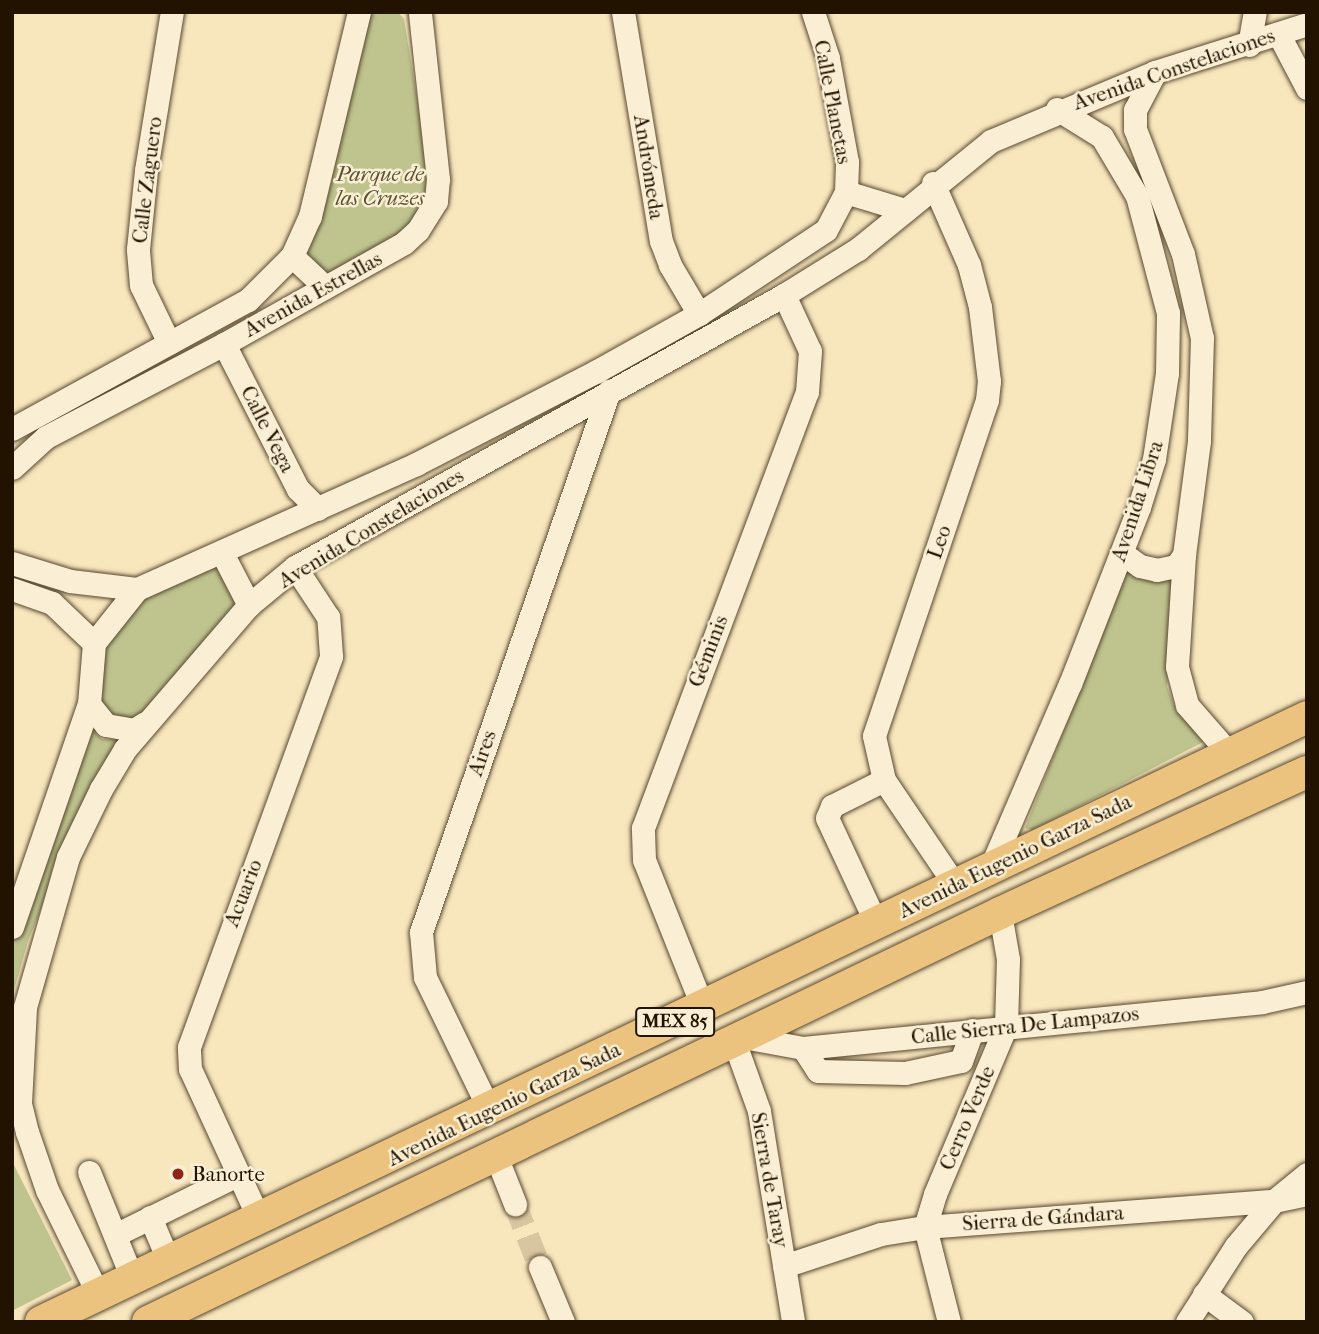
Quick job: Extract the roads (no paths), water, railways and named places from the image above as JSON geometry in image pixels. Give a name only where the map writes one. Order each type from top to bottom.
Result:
[{"type":"highway","name":"Avenida Eugenio Garza Sada","points":[[41,1322],[260,1221],[1228,752],[1307,717]]},
{"type":"highway","name":"Avenida Eugenio Garza Sada","points":[[148,1322],[184,1315],[496,1156],[1000,913],[1307,772]]},
{"type":"street","name":"Calle Zaguero","points":[[169,343],[141,285],[138,249],[146,170],[172,12]]},
{"type":"street","name":"Avenida Estrellas","points":[[12,429],[248,300],[292,256],[310,216],[359,12]]},
{"type":"street","name":"Avenida Estrellas","points":[[12,468],[46,437],[224,344],[404,243],[429,216],[436,201],[432,96],[420,12]]},
{"type":"street","name":"Andrómeda","points":[[623,12],[661,241],[699,314]]},
{"type":"street","name":"Calle Planetas","points":[[813,12],[843,129],[846,192]]},
{"type":"street","points":[[1249,45],[1255,12]]},
{"type":"street","name":"Avenida Constelaciones","points":[[98,1294],[47,1189],[16,1107],[25,1007],[68,857],[107,779],[145,723],[248,605],[295,567],[785,295],[858,249],[933,183],[991,141],[1057,109],[1155,72],[1249,45],[1307,24]]},
{"type":"street","points":[[1279,35],[1307,88]]},
{"type":"street","name":"Avenida Libra","points":[[1155,72],[1135,110],[1135,129],[1183,254],[1202,338],[1199,441],[1184,555],[1177,667],[1182,690],[1200,724],[1228,752]]},
{"type":"street","name":"Avenida Libra","points":[[991,867],[1122,553],[1154,459],[1162,419],[1168,313],[1155,251],[1126,171],[1102,137],[1057,109]]},
{"type":"street","name":"Leo","points":[[933,183],[969,265],[989,381],[983,418],[878,714],[875,755],[884,780],[955,885]]},
{"type":"street","points":[[846,192],[905,210]]},
{"type":"street","name":"Avenida Constelaciones","points":[[94,643],[137,589],[428,458],[699,314],[826,230],[846,192]]},
{"type":"street","points":[[292,256],[325,287]]},
{"type":"street","name":"Géminis","points":[[703,1008],[645,860],[643,828],[807,392],[810,351],[785,295]]},
{"type":"street","name":"Calle Vega","points":[[224,344],[298,489],[318,509]]},
{"type":"street","name":"Aires","points":[[489,1111],[425,977],[421,932],[609,391]]},
{"type":"street","points":[[222,553],[248,605]]},
{"type":"street","points":[[1122,553],[1145,568],[1157,570],[1177,566],[1184,555]]},
{"type":"street","points":[[12,563],[70,581],[137,589]]},
{"type":"street","name":"Acuario","points":[[260,1221],[190,1069],[189,1047],[331,656],[328,617],[295,567]]},
{"type":"street","points":[[12,589],[52,603],[94,643],[89,704],[12,927]]},
{"type":"street","points":[[89,704],[106,726],[134,730],[145,723]]},
{"type":"street","points":[[876,923],[827,818],[832,806],[884,780]]},
{"type":"street","name":"Cerro Verde","points":[[925,1227],[1006,1027],[1008,959],[1000,913]]},
{"type":"street","name":"Calle Sierra De Lampazos","points":[[738,1039],[803,1048],[1262,1002],[1307,992]]},
{"type":"street","points":[[803,1048],[818,1071],[905,1073],[961,1061],[972,1030]]},
{"type":"street","name":"Sierra de Taray","points":[[738,1039],[759,1111],[793,1322]]},
{"type":"street","points":[[496,1156],[515,1204]]},
{"type":"street","points":[[89,1172],[132,1278]]},
{"type":"street","points":[[115,1235],[239,1174]]},
{"type":"street","points":[[1187,1322],[1204,1294],[1274,1201],[1307,1174]]},
{"type":"street","name":"Sierra de Gándara","points":[[784,1266],[881,1234],[925,1227],[1274,1201],[1307,1194]]},
{"type":"street","points":[[150,1217],[169,1262]]},
{"type":"street","points":[[925,1227],[949,1322]]},
{"type":"street","points":[[540,1267],[563,1322]]},
{"type":"street","points":[[1204,1294],[1242,1322]]},
{"type":"tunnel","points":[[515,1204],[540,1267]]},
{"type":"place","name":"Banorte","points":[[178,1174]]},
{"type":"park label","name":"Parque de las Cruzes","points":[[380,186]]}]
